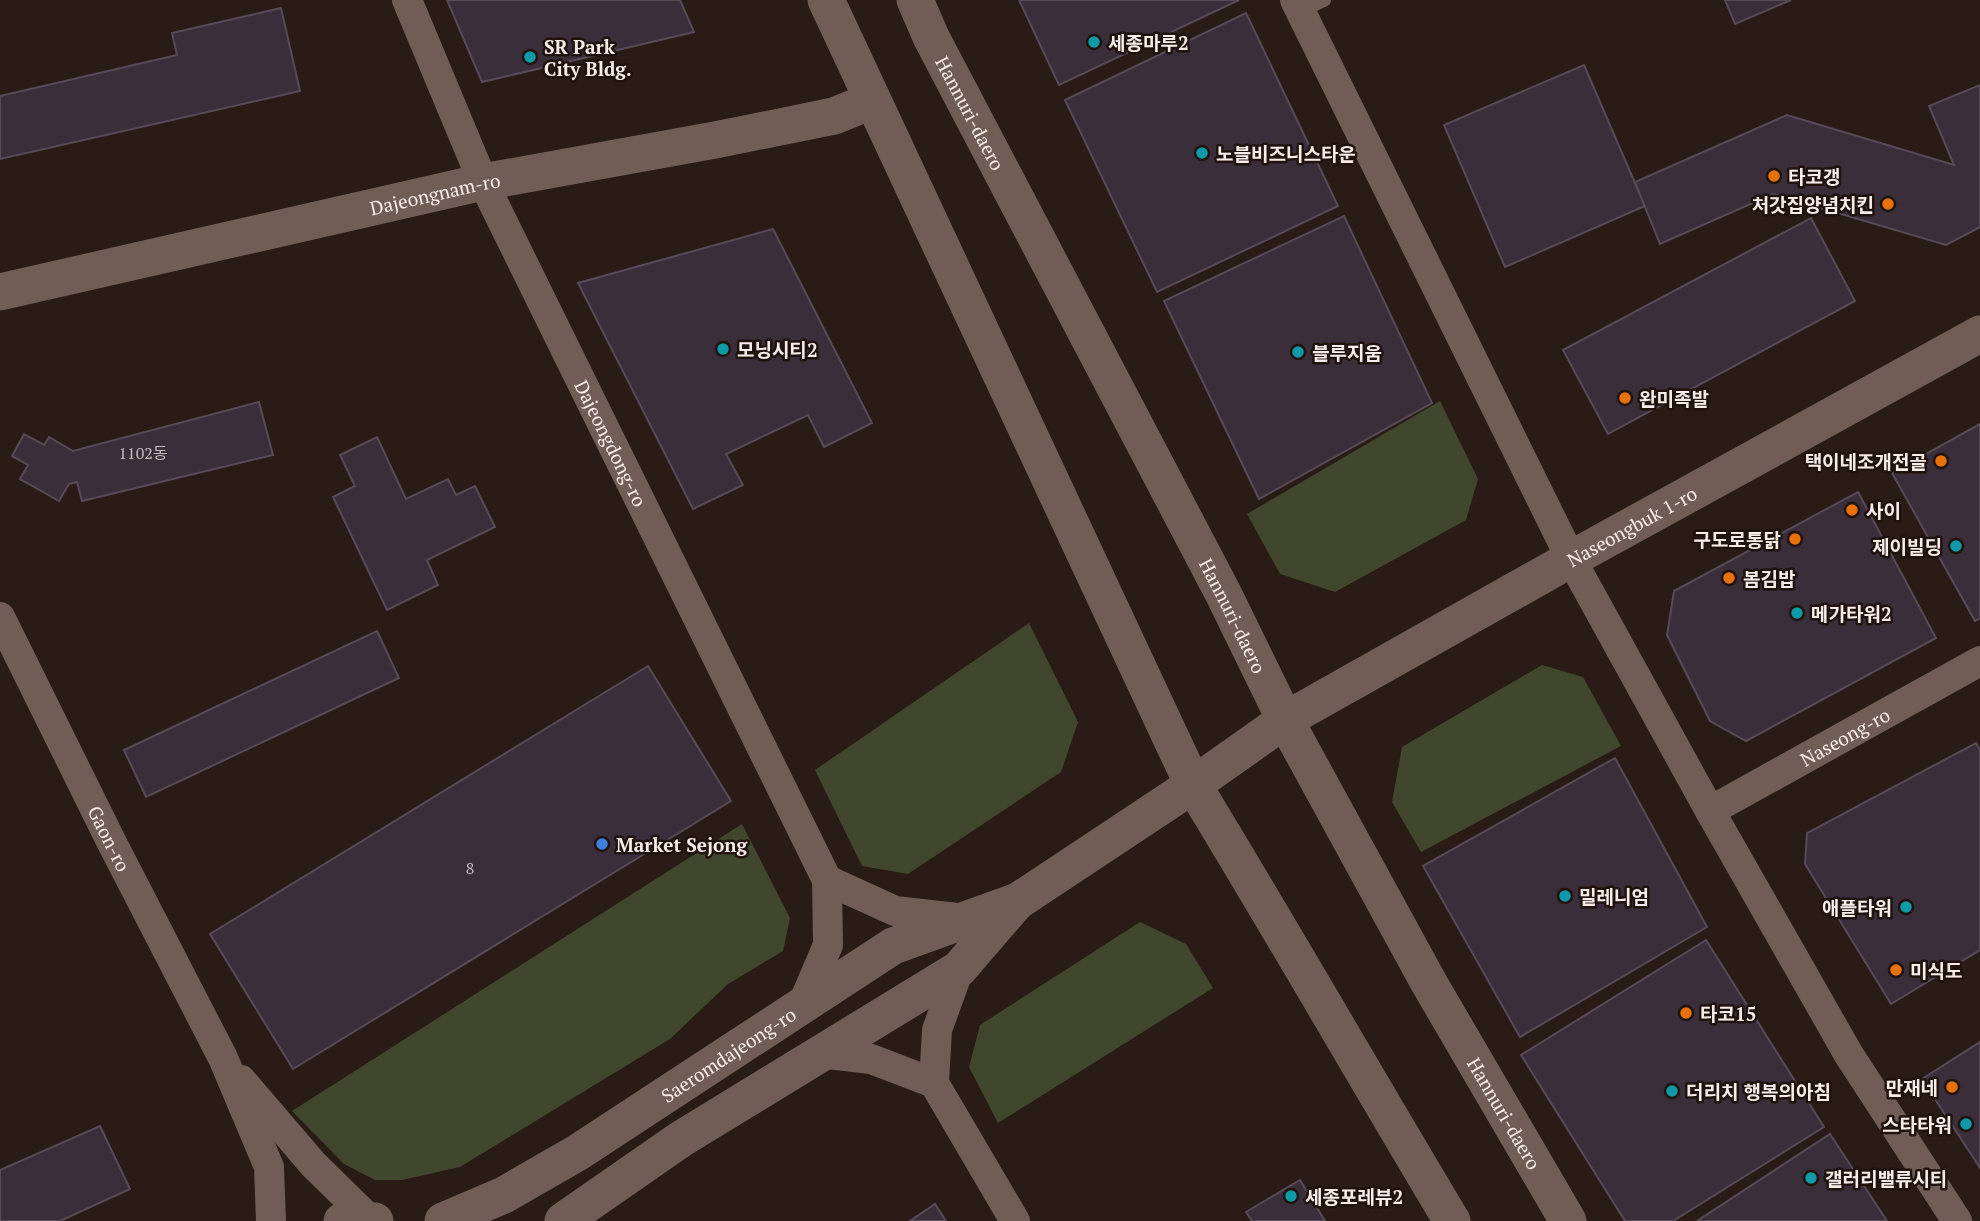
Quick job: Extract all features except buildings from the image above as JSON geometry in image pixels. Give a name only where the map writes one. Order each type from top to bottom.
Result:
[{"type":"street","name":"Dajeongdong-ro","points":[[407,0],[483,182],[827,880]]},
{"type":"street","points":[[826,0],[1193,785],[1452,1221]]},
{"type":"street","name":"Hannuri-daero","points":[[915,0],[931,37],[1224,595],[1285,720],[1429,983],[1568,1221]]},
{"type":"street","points":[[1306,4],[1572,559],[1710,811],[1849,1055],[1957,1221]]},
{"type":"street","name":"Dajeongnam-ro","points":[[0,292],[483,182],[821,119],[871,101]]},
{"type":"street","name":"Naseongbuk 1-ro","points":[[1285,720],[1980,334]]},
{"type":"street","name":"Gaon-ro","points":[[0,617],[223,1058]]},
{"type":"street","name":"Naseong-ro","points":[[1710,811],[1980,661]]},
{"type":"street","name":"Saeromdajeong-ro","points":[[443,1221],[504,1195],[578,1153],[893,946],[1018,901],[1193,785],[1285,720]]},
{"type":"street","points":[[802,1006],[828,945],[827,880],[895,911],[966,919]]},
{"type":"street","name":"Saeromdajeong-ro","points":[[563,1221],[681,1139],[959,968],[1018,901]]},
{"type":"street","points":[[959,968],[937,1030],[934,1083],[1015,1221]]},
{"type":"street","points":[[820,1053],[871,1059],[934,1083]]},
{"type":"street","points":[[223,1058],[362,1221]]},
{"type":"street","points":[[223,1058],[269,1167],[271,1221]]},
{"type":"green space","points":[[1440,401],[1478,479],[1466,520],[1335,592],[1280,574],[1247,514]]},
{"type":"green space","points":[[1029,623],[1078,722],[1061,772],[908,874],[862,866],[815,770]]},
{"type":"green space","points":[[1542,665],[1583,677],[1621,746],[1421,852],[1392,802],[1402,747]]},
{"type":"green space","points":[[742,824],[790,918],[783,951],[728,984],[670,1039],[460,1167],[402,1180],[375,1180],[344,1164],[292,1111]]},
{"type":"green space","points":[[1140,922],[1186,944],[1213,988],[998,1123],[969,1067],[980,1025]]},
{"type":"place","name":"세종마루2","points":[[1094,42]]},
{"type":"place","name":"SR Park City Bldg.","points":[[530,57]]},
{"type":"place","name":"노블비즈니스타운","points":[[1202,153]]},
{"type":"place","name":"타코갱","points":[[1774,176]]},
{"type":"place","name":"처갓집양념치킨","points":[[1888,204]]},
{"type":"place","name":"모닝시티2","points":[[723,349]]},
{"type":"place","name":"블루지움","points":[[1298,352]]},
{"type":"place","name":"완미족발","points":[[1625,398]]},
{"type":"place","name":"택이네조개전골","points":[[1941,461]]},
{"type":"place","name":"사이","points":[[1852,510]]},
{"type":"place","name":"구도로통닭","points":[[1795,539]]},
{"type":"place","name":"제이빌딩","points":[[1956,546]]},
{"type":"place","name":"봄김밥","points":[[1729,578]]},
{"type":"place","name":"메가타워2","points":[[1797,613]]},
{"type":"place","name":"Market Sejong","points":[[602,844]]},
{"type":"place","name":"밀레니엄","points":[[1565,896]]},
{"type":"place","name":"애플타워","points":[[1906,907]]},
{"type":"place","name":"미식도","points":[[1896,970]]},
{"type":"place","name":"타코15","points":[[1686,1013]]},
{"type":"place","name":"만재네","points":[[1952,1087]]},
{"type":"place","name":"더리치 행복의아침","points":[[1672,1091]]},
{"type":"place","name":"스타타워","points":[[1966,1124]]},
{"type":"place","name":"갤러리밸류시티","points":[[1811,1178]]},
{"type":"place","name":"세종포레뷰2","points":[[1291,1196]]}]
